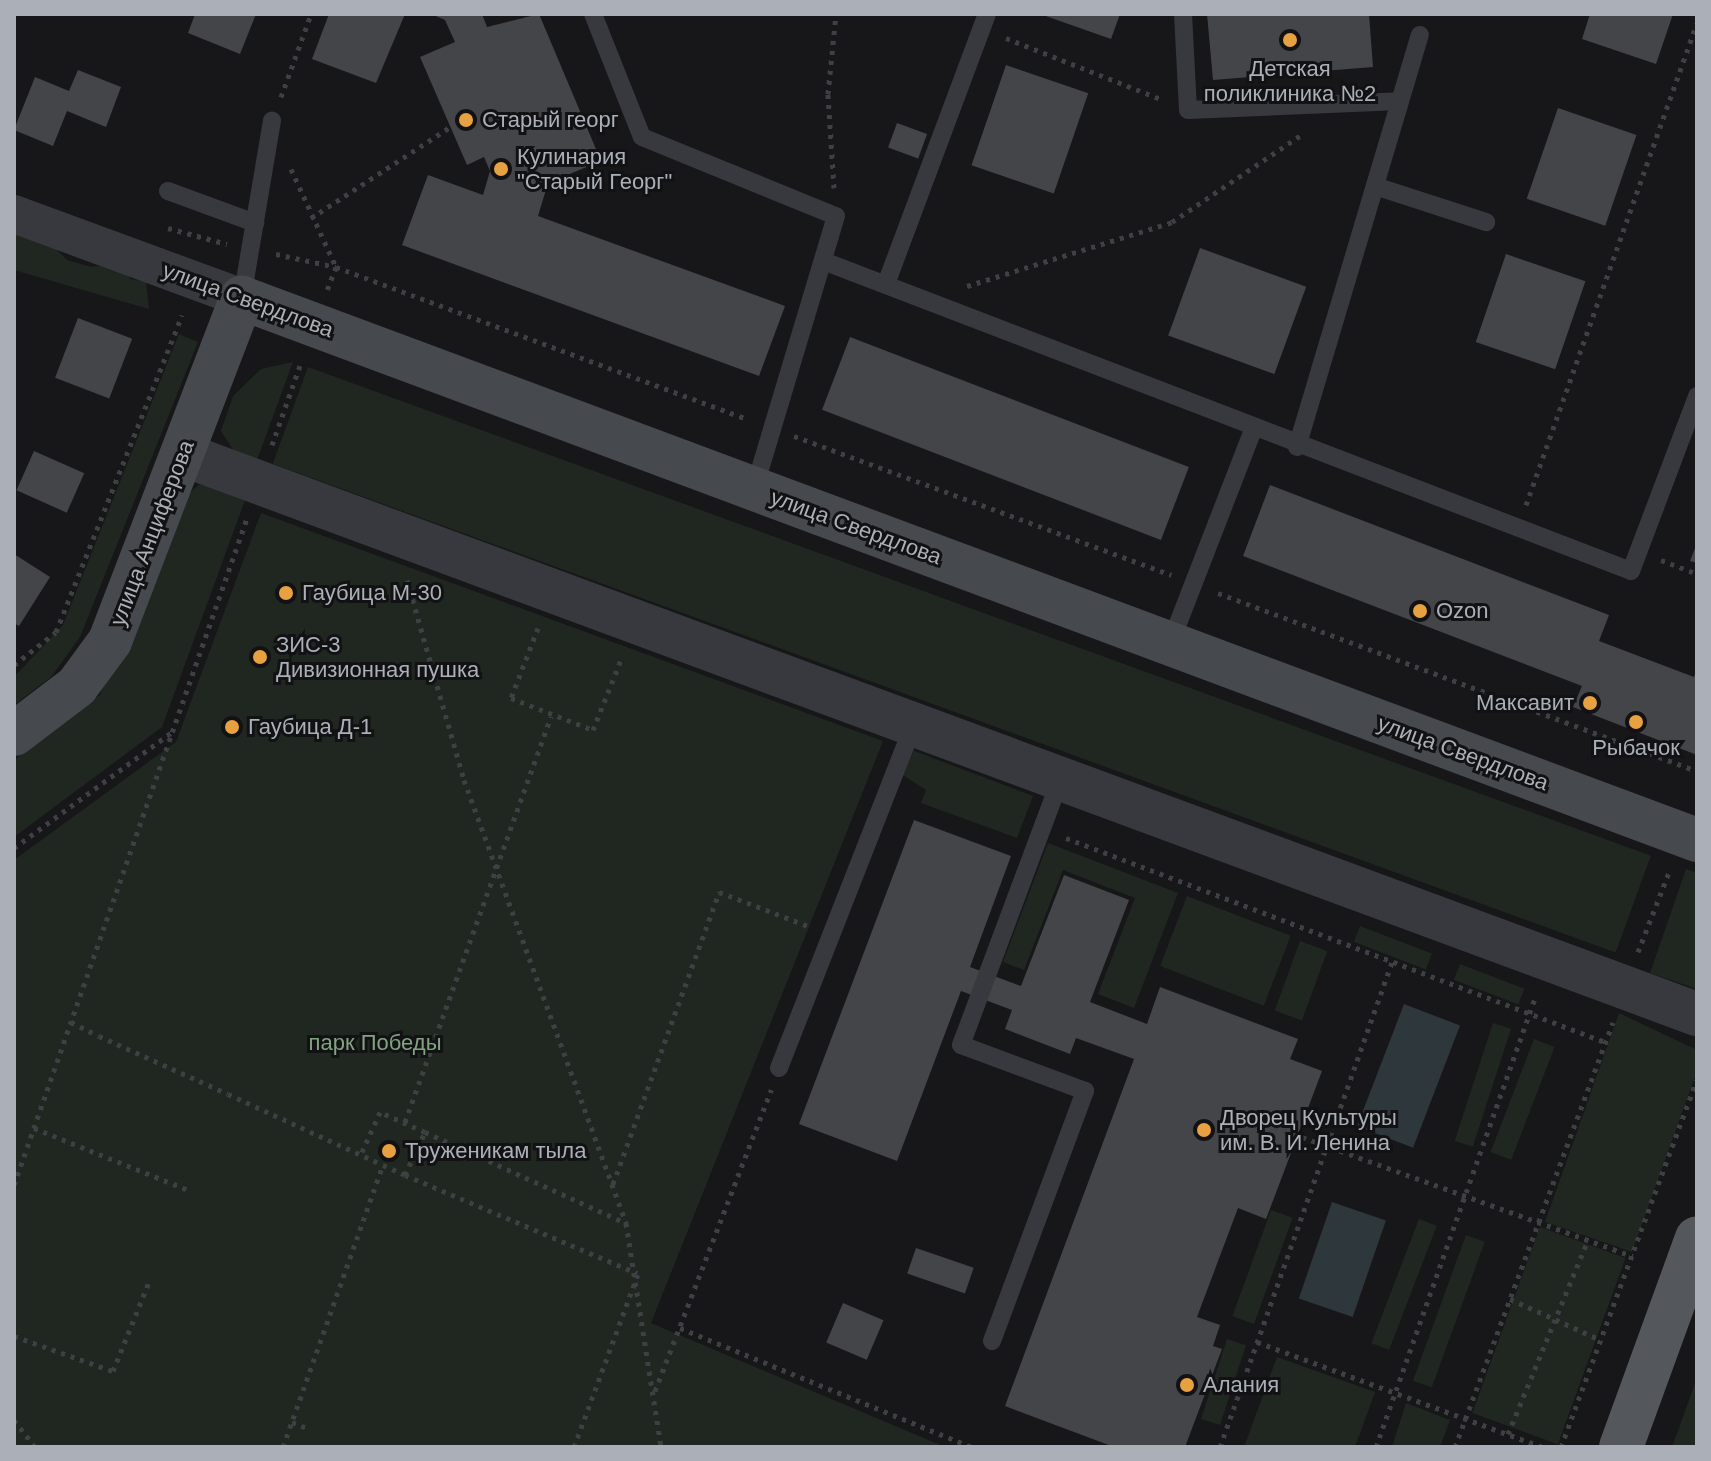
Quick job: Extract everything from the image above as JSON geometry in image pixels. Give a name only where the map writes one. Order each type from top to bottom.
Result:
[{"type":"main road","name":"улица Свердлова","points":[[242,298],[1690,838]]},
{"type":"main road","name":"улица Анциферова","points":[[14,734],[77,686],[110,641],[242,298]]},
{"type":"main road","points":[[1621,1447],[1697,1238]]},
{"type":"street","name":"улица Свердлова","points":[[14,214],[242,298]]},
{"type":"street","points":[[182,454],[1062,776],[1697,1014]]},
{"type":"lane","points":[[593,14],[642,137],[836,216],[826,262],[754,489]]},
{"type":"lane","points":[[1183,14],[1188,110],[1400,101]]},
{"type":"lane","points":[[886,284],[985,21]]},
{"type":"lane","points":[[1297,447],[1420,35]]},
{"type":"lane","points":[[242,298],[272,121]]},
{"type":"lane","points":[[1375,186],[1486,222]]},
{"type":"lane","points":[[168,191],[255,223]]},
{"type":"lane","points":[[826,262],[1297,447],[1631,571],[1697,396]]},
{"type":"lane","points":[[1170,644],[1253,430]]},
{"type":"lane","points":[[779,1068],[915,722]]},
{"type":"lane","points":[[992,1341],[1085,1091],[961,1045],[1062,776]]},
{"type":"path","points":[[311,14],[272,121],[311,218],[336,267],[1697,771]]},
{"type":"path","points":[[836,14],[828,94],[836,216]]},
{"type":"path","points":[[985,21],[1188,110]]},
{"type":"path","points":[[1518,529],[1697,23]]},
{"type":"path","points":[[311,218],[450,127]]},
{"type":"path","points":[[925,299],[1172,222],[1315,130]]},
{"type":"path","points":[[14,665],[56,632],[210,241]]},
{"type":"path","points":[[14,1185],[336,267]]},
{"type":"path","points":[[1639,552],[1697,574]]},
{"type":"path","points":[[404,571],[449,733],[626,1223],[638,1273],[661,1447]]},
{"type":"path","points":[[542,618],[511,698],[551,716],[593,730],[625,650]]},
{"type":"path","points":[[405,1122],[551,716]]},
{"type":"path","points":[[14,848],[172,731]]},
{"type":"path","points":[[1042,829],[1605,1042]]},
{"type":"path","points":[[1455,1447],[1626,986],[1690,838]]},
{"type":"path","points":[[612,1186],[719,892],[832,935]]},
{"type":"path","points":[[1220,1447],[1393,961]]},
{"type":"path","points":[[1376,1447],[1542,979]]},
{"type":"path","points":[[71,1022],[405,1175],[638,1273]]},
{"type":"path","points":[[655,1392],[779,1068]]},
{"type":"path","points":[[1561,1447],[1697,1080]]},
{"type":"path","points":[[361,1154],[380,1112],[626,1223]]},
{"type":"path","points":[[1274,1127],[1632,1256]]},
{"type":"path","points":[[34,1128],[188,1190]]},
{"type":"path","points":[[405,1175],[425,1132]]},
{"type":"path","points":[[283,1447],[383,1165]]},
{"type":"path","points":[[1508,1434],[1588,1240]]},
{"type":"path","points":[[574,1447],[638,1273]]},
{"type":"path","points":[[14,1336],[113,1371],[149,1282]]},
{"type":"path","points":[[1510,1299],[1601,1340]]},
{"type":"path","points":[[680,1328],[971,1447]]},
{"type":"path","points":[[1257,1342],[1542,1447]]},
{"type":"path","points":[[14,1420],[35,1447]]},
{"type":"path","points":[[292,1422],[309,1429]]},
{"type":"green space","points":[[14,222],[35,229],[67,260],[91,267],[126,263],[130,279],[146,282],[149,309],[14,270]]},
{"type":"green space","points":[[179,334],[198,342],[80,637],[51,677],[14,705],[14,677],[63,625]]},
{"type":"green space","points":[[293,362],[257,460],[233,450],[221,431],[233,396],[261,369]]},
{"type":"green space","points":[[308,367],[1651,856],[1616,953],[273,464]]},
{"type":"green space","points":[[200,484],[248,492],[162,727],[14,837],[14,760],[100,695],[185,497]]},
{"type":"green space","name":"парк Победы","points":[[261,513],[883,741],[651,1323],[945,1447],[14,1447],[14,860],[176,742]]},
{"type":"green space","points":[[909,749],[1033,796],[1017,838],[921,803],[926,790],[900,773]]},
{"type":"green space","points":[[1048,843],[1178,893],[1134,1008],[1098,994],[1135,898],[1063,870],[1024,970],[1003,962]]},
{"type":"green space","points":[[1686,869],[1697,873],[1697,989],[1650,973]]},
{"type":"green space","points":[[1187,896],[1291,936],[1264,1006],[1160,966]]},
{"type":"green space","points":[[1360,926],[1432,954],[1426,969],[1354,942]]},
{"type":"green space","points":[[1300,941],[1327,951],[1302,1020],[1275,1011]]},
{"type":"green space","points":[[1460,964],[1524,989],[1518,1005],[1454,980]]},
{"type":"green space","points":[[1619,1013],[1697,1050],[1697,1071],[1632,1252],[1545,1222]]},
{"type":"green space","points":[[1493,1023],[1511,1029],[1473,1147],[1455,1141]]},
{"type":"green space","points":[[1534,1039],[1555,1047],[1511,1160],[1491,1152]]},
{"type":"green space","points":[[1271,1210],[1293,1218],[1254,1324],[1232,1316]]},
{"type":"green space","points":[[1419,1219],[1437,1226],[1389,1350],[1371,1343]]},
{"type":"green space","points":[[1540,1227],[1626,1258],[1558,1444],[1472,1413]]},
{"type":"green space","points":[[1466,1235],[1485,1242],[1432,1387],[1413,1381]]},
{"type":"green space","points":[[1227,1339],[1246,1345],[1220,1425],[1201,1419]]},
{"type":"green space","points":[[1277,1357],[1375,1392],[1355,1447],[1244,1447]]},
{"type":"green space","points":[[1697,1378],[1697,1447],[1672,1447]]},
{"type":"green space","points":[[1406,1403],[1450,1420],[1440,1447],[1392,1447]]},
{"type":"shaded area","points":[[1404,1004],[1460,1026],[1413,1148],[1357,1126]]},
{"type":"shaded area","points":[[1332,1202],[1386,1221],[1353,1317],[1299,1298]]},
{"type":"building","points":[[195,14],[256,14],[240,54],[188,33]]},
{"type":"building","points":[[329,14],[405,14],[376,83],[312,59]]},
{"type":"building","points":[[431,14],[482,14],[487,27],[539,14],[601,161],[548,183],[538,216],[785,306],[759,376],[402,245],[428,175],[483,195],[490,171],[484,157],[467,165],[420,57],[455,42],[445,20]]},
{"type":"building","points":[[1040,14],[1120,14],[1111,39]]},
{"type":"building","name":"Детская поликлиника №2","points":[[1207,14],[1369,14],[1373,67],[1213,80]]},
{"type":"building","points":[[1590,14],[1673,14],[1656,64],[1582,39]]},
{"type":"building","points":[[1006,65],[1088,93],[1054,194],[971,165]]},
{"type":"building","points":[[78,70],[121,87],[106,127],[67,111],[53,146],[14,130],[35,77],[69,91]]},
{"type":"building","points":[[1558,108],[1636,135],[1605,226],[1527,199]]},
{"type":"building","points":[[897,123],[927,134],[918,158],[888,147]]},
{"type":"building","points":[[1200,248],[1306,287],[1274,374],[1168,335]]},
{"type":"building","points":[[1506,254],[1585,281],[1555,369],[1476,342]]},
{"type":"building","points":[[78,318],[132,339],[109,399],[55,378]]},
{"type":"building","points":[[850,337],[1189,467],[1161,540],[822,410]]},
{"type":"building","points":[[34,451],[84,473],[67,513],[17,490]]},
{"type":"building","points":[[1270,485],[1609,615],[1599,641],[1694,677],[1697,669],[1697,755],[1573,707],[1582,686],[1243,556]]},
{"type":"building","points":[[1697,543],[1697,563],[1690,561]]},
{"type":"building","points":[[14,554],[50,577],[19,626],[14,623]]},
{"type":"building","name":"Дворец Культуры им. В. И. Ленина","points":[[914,820],[1011,856],[970,967],[1021,986],[1064,875],[1129,900],[1090,1002],[1147,1024],[1160,987],[1298,1039],[1290,1059],[1322,1071],[1266,1219],[1238,1208],[1197,1317],[1220,1325],[1213,1346],[1222,1349],[1185,1447],[1114,1447],[1005,1406],[1134,1059],[1076,1038],[1070,1054],[1005,1029],[1012,1010],[961,991],[897,1161],[799,1124]]},
{"type":"building","points":[[916,1248],[974,1268],[965,1293],[907,1274]]},
{"type":"building","points":[[843,1303],[884,1320],[867,1360],[826,1343]]},
{"type":"place","name":"Детская поликлиника №2","points":[[1290,40]]},
{"type":"place","name":"Старый георг","points":[[466,120]]},
{"type":"place","name":"Кулинария \"Старый Георг\"","points":[[501,169]]},
{"type":"place","name":"Гаубица М-30","points":[[286,593]]},
{"type":"place","name":"Ozon","points":[[1420,611]]},
{"type":"place","name":"ЗИС-3 Дивизионная пушка","points":[[260,657]]},
{"type":"place","name":"Максавит","points":[[1590,703]]},
{"type":"place","name":"Рыбачок","points":[[1636,722]]},
{"type":"place","name":"Гаубица Д-1","points":[[232,727]]},
{"type":"place","name":"Дворец Культуры им. В. И. Ленина","points":[[1204,1130]]},
{"type":"place","name":"Труженикам тыла","points":[[389,1151]]},
{"type":"place","name":"Алания","points":[[1187,1385]]}]
